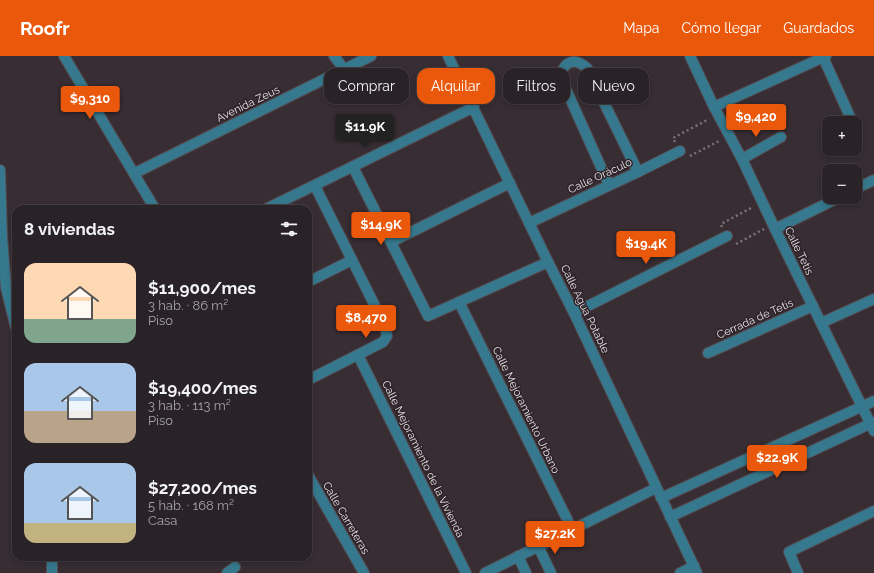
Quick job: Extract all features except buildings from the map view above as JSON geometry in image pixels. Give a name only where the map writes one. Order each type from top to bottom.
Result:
[{"type":"street","points":[[64,56],[153,205]]},
{"type":"street","points":[[334,56],[343,68]]},
{"type":"street","name":"Avenida Zeus","points":[[348,68],[371,56]]},
{"type":"street","name":"Calle Agua Potable","points":[[448,56],[574,313],[696,570]]},
{"type":"street","name":"Calle Tetis","points":[[690,56],[729,136],[742,159],[862,407],[873,425]]},
{"type":"street","points":[[716,110],[824,57],[850,116]]},
{"type":"street","points":[[609,185],[560,76],[563,67],[571,62],[580,62],[587,68],[638,172]]},
{"type":"street","name":"Avenida Zeus","points":[[134,173],[324,80]]},
{"type":"street","points":[[275,205],[474,107]]},
{"type":"street","points":[[742,159],[781,137]]},
{"type":"street","name":"Calle Oráculo","points":[[529,223],[680,151]]},
{"type":"street","points":[[353,166],[428,316],[548,262]]},
{"type":"street","points":[[0,170],[3,289],[12,316]]},
{"type":"street","points":[[862,186],[874,180]]},
{"type":"street","points":[[391,242],[510,183]]},
{"type":"street","points":[[312,378],[384,342],[387,336],[385,326],[315,186]]},
{"type":"street","points":[[774,226],[824,204]]},
{"type":"street","points":[[574,313],[727,236]]},
{"type":"street","points":[[312,280],[352,260]]},
{"type":"street","points":[[821,323],[874,299]]},
{"type":"street","name":"Calle Mejoramiento Urbano","points":[[459,302],[572,529]]},
{"type":"street","name":"Cerrada de Tetis","points":[[708,353],[813,306]]},
{"type":"street","name":"Calle Mejoramiento de la Vivienda","points":[[358,355],[466,573]]},
{"type":"street","points":[[661,498],[874,401]]},
{"type":"street","points":[[670,517],[873,425]]},
{"type":"street","name":"Calle Carreteras","points":[[312,482],[364,573]]},
{"type":"street","points":[[486,573],[503,569],[518,556],[656,488]]},
{"type":"street","points":[[798,573],[789,552],[874,511]]},
{"type":"street","points":[[538,546],[551,573]]},
{"type":"street","points":[[518,556],[526,573]]},
{"type":"street","points":[[52,561],[52,573]]},
{"type":"street","points":[[680,573],[696,570]]},
{"type":"path","points":[[716,110],[673,138],[684,159],[729,136]]},
{"type":"path","points":[[762,202],[721,224],[731,246],[774,226]]}]
